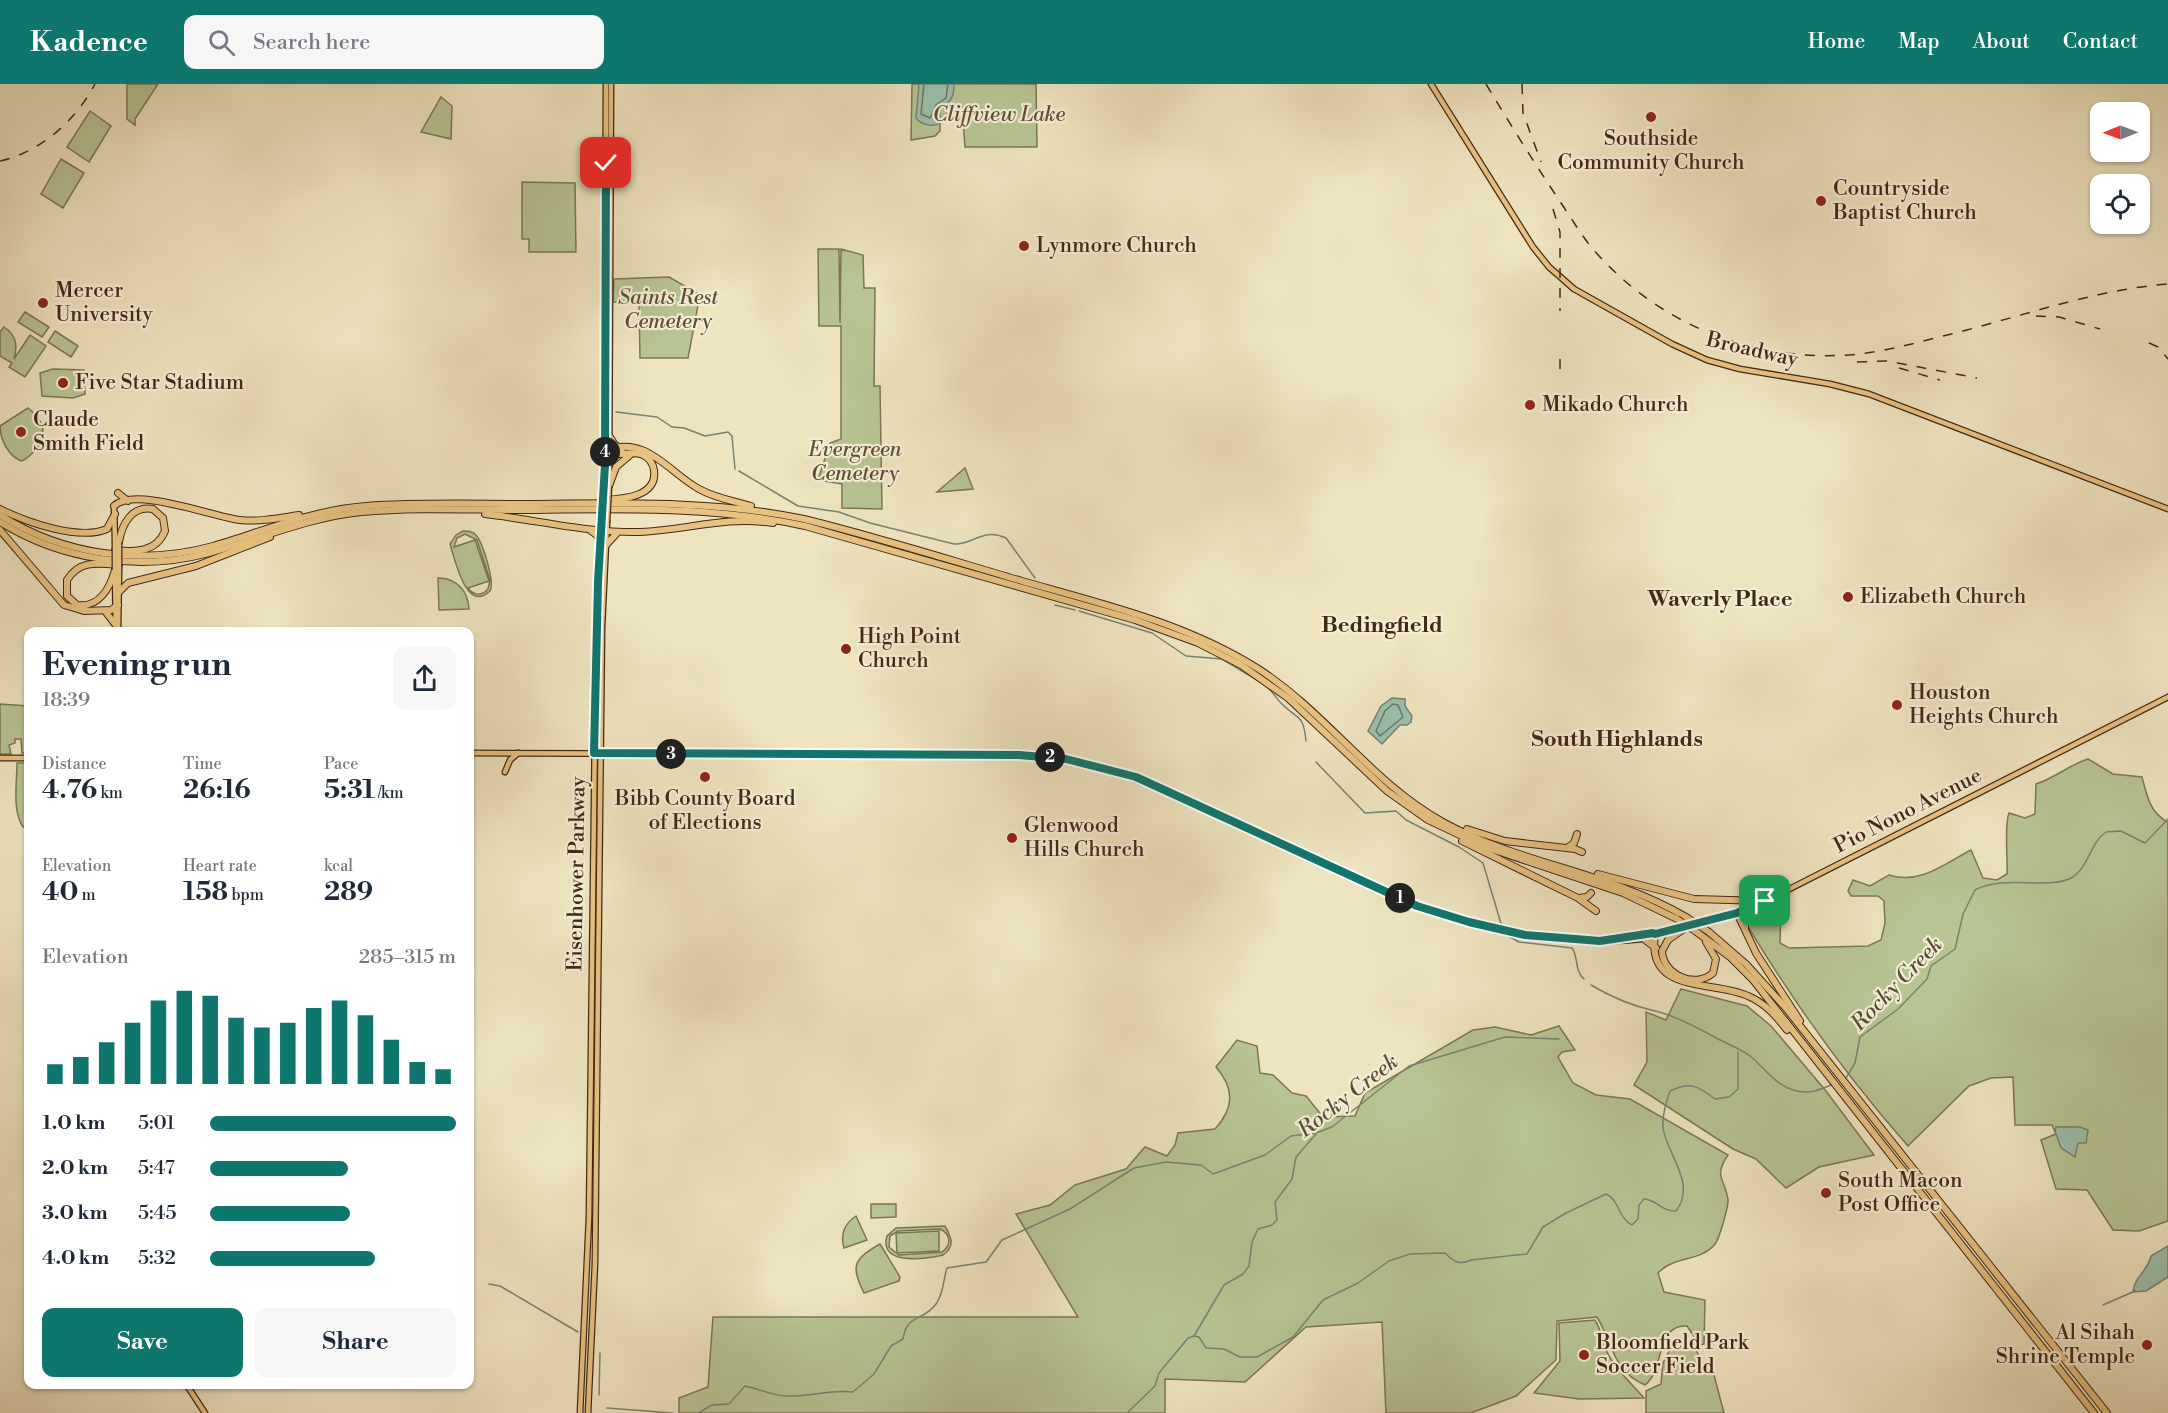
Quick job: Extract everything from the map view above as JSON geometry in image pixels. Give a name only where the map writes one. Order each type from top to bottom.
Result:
[{"type":"highway","points":[[610,437],[615,445],[623,449],[651,453],[689,483],[712,495],[849,531],[1065,597]]},
{"type":"highway","points":[[608,452],[623,449]]},
{"type":"highway","points":[[560,504],[629,498],[642,492],[652,481],[654,466],[645,456],[608,452]]},
{"type":"highway","points":[[607,487],[618,465],[632,454]]},
{"type":"highway","points":[[118,493],[129,502]]},
{"type":"highway","points":[[114,506],[129,502],[162,501],[249,521],[366,509],[560,504],[679,503],[781,514]]},
{"type":"highway","points":[[0,509],[41,525],[81,532],[107,529],[115,514]]},
{"type":"highway","points":[[69,546],[143,550],[154,545],[163,536],[166,526],[163,518],[153,509],[140,509],[124,525],[117,542]]},
{"type":"highway","points":[[366,509],[687,510],[751,516],[821,529],[1186,631],[1258,669],[1312,711],[1379,776],[1408,799],[1461,830],[1651,898],[1686,917],[1759,977],[1815,1044],[2108,1413]]},
{"type":"highway","points":[[461,510],[590,530],[619,532],[664,530],[732,519],[821,529]]},
{"type":"highway","points":[[117,571],[107,590],[96,601],[80,606],[68,598],[65,588],[68,577],[85,565],[139,565],[211,553],[348,511]]},
{"type":"highway","points":[[0,515],[33,532],[69,546],[124,555],[183,552],[321,513]]},
{"type":"highway","points":[[118,593],[128,583],[196,566],[310,521]]},
{"type":"highway","points":[[0,522],[34,540],[73,553],[116,561],[163,561]]},
{"type":"highway","points":[[0,530],[64,605],[79,611],[105,610],[117,606]]},
{"type":"highway","points":[[590,530],[597,535],[603,545],[619,532]]},
{"type":"highway","points":[[1088,603],[1174,633],[1241,666],[1302,709],[1394,797],[1467,844],[1578,898],[1596,911]]},
{"type":"highway","points":[[105,610],[115,624]]},
{"type":"highway","points":[[1408,799],[1463,826],[1496,839],[1582,852]]},
{"type":"highway","points":[[1444,829],[1485,847],[1598,879],[1677,919],[1698,933],[1712,949],[1716,965],[1713,973],[1705,978],[1685,978],[1667,966],[1662,951],[1668,940],[1685,928]]},
{"type":"highway","points":[[1566,848],[1574,843],[1577,834]]},
{"type":"highway","points":[[1598,879],[1694,899],[1765,901]]},
{"type":"highway","points":[[1578,898],[1587,897],[1591,893]]},
{"type":"highway","points":[[1745,929],[1745,920],[1754,907]]},
{"type":"highway","points":[[1737,913],[1761,961],[1815,1044]]},
{"type":"highway","points":[[1698,933],[1707,935],[1746,973],[2094,1413]]},
{"type":"highway","points":[[1655,934],[1661,966],[1676,980],[1739,992],[1762,1004],[1814,1059]]},
{"type":"highway","points":[[1644,939],[1656,948]]},
{"type":"main road","name":"Eisenhower Parkway","points":[[580,1413],[590,1195],[594,753],[608,452],[606,84]]},
{"type":"main road","name":"Eisenhower Parkway","points":[[608,452],[610,437],[611,84]]},
{"type":"main road","name":"Broadway","points":[[1431,84],[1533,247],[1557,275],[1587,297],[1672,344],[1707,360],[1740,369],[1830,384],[1869,394],[2168,509]]},
{"type":"main road","points":[[114,506],[117,542],[117,627]]},
{"type":"main road","name":"Eisenhower Parkway","points":[[588,1413],[595,1252],[603,545]]},
{"type":"main road","points":[[116,627],[117,571]]},
{"type":"main road","name":"Pio Nono Avenue","points":[[474,753],[1019,755],[1066,759],[1136,777],[1431,911],[1513,933],[1602,941],[1644,939],[1754,907],[2168,697]]},
{"type":"main road","points":[[505,772],[510,760],[518,753]]},
{"type":"main road","points":[[0,758],[24,758]]},
{"type":"main road","name":"Pio Nono Avenue","points":[[1602,941],[1655,934]]},
{"type":"main road","points":[[189,1389],[205,1413]]},
{"type":"green space","points":[[127,84],[158,84],[135,119],[135,125],[127,119]]},
{"type":"green space","name":"Cliffview Lake","points":[[912,84],[1036,84],[1037,147],[965,147],[962,107],[953,107],[940,122],[940,131],[935,136],[911,140]]},
{"type":"green space","points":[[441,97],[452,106],[451,139],[421,132]]},
{"type":"green space","points":[[90,111],[111,126],[89,162],[67,147]]},
{"type":"green space","points":[[61,159],[84,173],[63,208],[41,194]]},
{"type":"green space","points":[[522,182],[575,183],[576,252],[529,252],[529,239],[522,239]]},
{"type":"green space","name":"Evergreen Cemetery","points":[[818,249],[839,249],[840,323],[841,249],[863,255],[864,288],[875,288],[874,386],[880,386],[882,509],[842,508],[842,484],[818,480],[830,443],[841,439],[841,326],[819,326]]},
{"type":"green space","name":"Saints Rest Cemetery","points":[[669,277],[700,295],[688,358],[640,358],[639,302],[613,302],[614,279]]},
{"type":"green space","points":[[25,312],[49,327],[42,337],[18,322]]},
{"type":"green space","points":[[4,327],[15,341],[14,359],[30,335],[46,346],[25,377],[9,367],[12,363],[0,356],[0,332]]},
{"type":"green space","points":[[55,331],[78,346],[71,357],[48,342]]},
{"type":"green space","name":"Five Star Stadium","points":[[53,369],[84,370],[85,394],[73,398],[42,396],[40,373]]},
{"type":"green space","name":"Claude Smith Field","points":[[28,408],[37,417],[43,432],[36,449],[28,458],[21,461],[12,455],[6,446],[1,437],[0,426]]},
{"type":"green space","points":[[965,468],[973,489],[937,492]]},
{"type":"green space","points":[[463,531],[471,532],[476,535],[482,546],[490,571],[491,586],[490,591],[482,596],[474,595],[468,590],[463,582],[450,544],[456,535]],"holes":[[[465,534],[477,540],[490,580],[488,589],[478,594],[468,588],[489,581],[475,540],[454,547],[457,538]]]},
{"type":"green space","points":[[438,578],[451,580],[464,591],[469,609],[439,610]]},
{"type":"green space","points":[[0,704],[24,706],[24,753],[22,753],[21,739],[15,739],[15,743],[9,745],[11,754],[0,754]]},
{"type":"green space","points":[[2088,759],[2113,774],[2142,777],[2153,809],[2168,822],[2168,1221],[2139,1231],[2113,1230],[2087,1190],[2056,1189],[2041,1140],[2056,1134],[2052,1125],[2015,1125],[2013,1077],[1991,1078],[1969,1086],[1908,1146],[1822,1039],[1783,983],[1747,925],[1767,908],[1781,903],[1780,943],[1789,948],[1868,946],[1881,940],[1885,923],[1884,901],[1878,896],[1851,896],[1848,891],[1853,880],[1870,886],[1889,875],[1911,877],[1921,875],[1971,850],[1983,878],[1997,880],[2007,874],[2006,833],[2009,813],[2025,818],[2035,814],[2036,784]]},
{"type":"green space","points":[[17,763],[24,763],[24,827],[17,813]]},
{"type":"green space","points":[[1681,989],[1747,1006],[1771,1026],[1826,1091],[1874,1155],[1819,1167],[1786,1188],[1756,1159],[1733,1149],[1634,1085],[1647,1062],[1646,1012],[1666,1020]]},
{"type":"green space","points":[[1559,1026],[1575,1050],[1562,1052],[1558,1057],[1573,1083],[1596,1095],[1630,1099],[1728,1155],[1721,1168],[1721,1178],[1728,1202],[1717,1241],[1702,1254],[1671,1264],[1658,1273],[1664,1292],[1705,1300],[1704,1344],[1700,1345],[1687,1326],[1677,1327],[1665,1340],[1656,1369],[1645,1385],[1634,1379],[1620,1364],[1597,1317],[1557,1321],[1556,1360],[1516,1396],[1471,1413],[1386,1413],[1382,1322],[1306,1327],[1245,1382],[1165,1379],[1165,1413],[679,1413],[679,1398],[708,1387],[713,1317],[1078,1317],[1016,1214],[1050,1205],[1075,1185],[1126,1169],[1145,1147],[1167,1156],[1175,1145],[1178,1133],[1215,1129],[1226,1114],[1230,1098],[1227,1083],[1216,1067],[1237,1040],[1257,1046],[1260,1073],[1273,1075],[1292,1093],[1306,1096],[1323,1117],[1355,1116],[1365,1093],[1473,1030],[1495,1027],[1531,1035]]},
{"type":"green space","points":[[871,1204],[896,1204],[896,1217],[871,1218]]},
{"type":"green space","points":[[856,1216],[867,1240],[844,1248],[842,1238],[844,1230],[848,1222]]},
{"type":"green space","points":[[945,1226],[950,1238],[950,1248],[943,1255],[926,1258],[896,1256],[886,1246],[887,1236],[896,1228]],"holes":[[[940,1229],[944,1231],[949,1243],[942,1252],[899,1255],[889,1247],[890,1236],[898,1231]]]},
{"type":"green space","points":[[939,1231],[939,1251],[897,1253],[896,1233]]},
{"type":"green space","points":[[880,1244],[900,1277],[899,1281],[864,1293],[857,1276],[857,1264],[865,1254]]},
{"type":"green space","name":"Bloomfield Park Soccer Field","points":[[1595,1320],[1610,1357],[1644,1398],[1579,1399],[1534,1393],[1560,1361],[1559,1323]]},
{"type":"green space","points":[[1693,1342],[1702,1364],[1714,1375],[1724,1413],[1646,1413],[1646,1391],[1661,1384],[1663,1363],[1673,1344]]},
{"type":"water","points":[[919,84],[954,84],[951,99],[940,109],[940,123],[927,125],[916,118]]},
{"type":"water","points":[[1392,698],[1405,699],[1405,706],[1412,716],[1411,722],[1407,725],[1400,725],[1382,744],[1368,731],[1381,706]]},
{"type":"water","points":[[2056,1127],[2080,1127],[2088,1130],[2086,1143],[2078,1143],[2075,1157],[2061,1148],[2055,1131]]},
{"type":"water","points":[[2168,1246],[2168,1277],[2146,1291],[2133,1292],[2151,1256]]},
{"type":"waterway","points":[[616,412],[657,417],[672,427],[684,428],[705,436],[728,432],[732,436],[735,469]]},
{"type":"waterway","points":[[739,471],[798,506],[839,512],[870,523],[954,544],[961,544],[984,535],[998,535],[1006,538],[1035,578]]},
{"type":"waterway","points":[[1055,605],[1075,610]]},
{"type":"waterway","points":[[1079,611],[1152,633],[1186,656],[1222,659],[1257,680]]},
{"type":"waterway","points":[[1268,688],[1287,709],[1299,718],[1306,741]]},
{"type":"waterway","points":[[1316,762],[1365,813],[1396,811],[1406,820],[1459,847],[1483,863],[1502,927]]},
{"type":"waterway","name":"Rocky Creek","points":[[1846,1078],[1855,1063],[1860,1037],[1898,1009],[1927,979],[1931,966],[1955,949],[1963,914],[1975,890],[2000,883],[2063,881],[2078,872],[2096,842],[2106,832],[2121,831],[2145,843],[2168,819]]},
{"type":"waterway","points":[[1508,936],[1519,942],[1572,948],[1579,972],[1584,979]]},
{"type":"waterway","name":"Rocky Creek","points":[[1591,985],[1622,1001],[1679,1019],[1739,1049],[1786,1087],[1809,1092],[1833,1084]]},
{"type":"waterway","points":[[698,1413],[712,1405],[729,1404],[745,1386],[787,1396],[853,1392],[874,1374],[891,1346],[903,1339],[908,1325],[931,1310],[936,1304],[942,1291],[947,1268],[986,1262],[1002,1240],[1070,1209],[1134,1168],[1166,1162],[1201,1165],[1213,1174],[1265,1155],[1291,1136],[1316,1133],[1332,1127],[1409,1066],[1505,1037],[1559,1039]]},
{"type":"waterway","points":[[1194,1336],[1199,1337],[1206,1348],[1224,1349],[1240,1357],[1257,1357],[1293,1337],[1323,1300],[1358,1283],[1389,1261],[1410,1254],[1445,1253],[1460,1263],[1527,1254],[1543,1227],[1606,1194],[1614,1200],[1624,1218],[1632,1225],[1638,1219],[1639,1205],[1644,1199],[1676,1211],[1682,1201],[1682,1180],[1663,1128],[1670,1091],[1684,1086],[1694,1086],[1715,1099],[1729,1097],[1738,1089],[1738,1052]]},
{"type":"waterway","name":"Rocky Creek","points":[[1127,1413],[1155,1386],[1159,1373],[1188,1338],[1194,1336],[1224,1285],[1243,1274],[1249,1266],[1252,1242],[1258,1229],[1272,1225],[1277,1220],[1275,1202],[1292,1179],[1296,1157],[1316,1134]]},
{"type":"waterway","points":[[489,1284],[500,1286],[578,1332]]},
{"type":"waterway","points":[[2103,1305],[2135,1291]]},
{"type":"waterway","points":[[599,1395],[600,1353]]},
{"type":"waterway","points":[[607,1408],[673,1413]]},
{"type":"railway","points":[[0,161],[15,157],[56,133],[78,110],[95,84]]},
{"type":"railway","points":[[1486,84],[1575,225],[1601,258],[1627,283],[1686,322],[1752,347],[1823,356],[1870,353],[2083,298],[2168,284]]},
{"type":"railway","points":[[1522,84],[1523,113],[1541,162]]},
{"type":"railway","points":[[1553,209],[1560,232],[1560,311]]},
{"type":"railway","points":[[2036,316],[2059,317],[2100,329]]},
{"type":"railway","points":[[2149,343],[2158,347],[2168,359]]},
{"type":"railway","points":[[1560,357],[1560,369]]},
{"type":"railway","points":[[1857,362],[1887,361],[1977,378]]},
{"type":"railway","points":[[1899,368],[1940,380]]},
{"type":"place","name":"Southside Community Church","points":[[1651,117]]},
{"type":"place","name":"Countryside Baptist Church","points":[[1821,201]]},
{"type":"place","name":"Lynmore Church","points":[[1024,246]]},
{"type":"place","name":"Mercer University","points":[[43,303]]},
{"type":"place","name":"Five Star Stadium","points":[[63,383]]},
{"type":"place","name":"Mikado Church","points":[[1530,405]]},
{"type":"place","name":"Claude Smith Field","points":[[21,432]]},
{"type":"place","name":"Elizabeth Church","points":[[1848,597]]},
{"type":"place","name":"High Point Church","points":[[846,649]]},
{"type":"place","name":"Houston Heights Church","points":[[1897,705]]},
{"type":"place","name":"Bibb County Board of Elections","points":[[705,777]]},
{"type":"place","name":"Glenwood Hills Church","points":[[1012,838]]},
{"type":"place","name":"South Macon Post Office","points":[[1826,1193]]},
{"type":"place","name":"Al Sihah Shrine Temple","points":[[2147,1345]]},
{"type":"place","name":"Bloomfield Park Soccer Field","points":[[1584,1355]]},
{"type":"district","name":"Waverly Place","points":[[1720,599]]},
{"type":"district","name":"Bedingfield","points":[[1382,625]]},
{"type":"district","name":"South Highlands","points":[[1617,739]]},
{"type":"route","points":[[606,163],[605,465],[598,582],[594,753],[1035,755],[1066,759],[1136,777],[1417,906],[1494,930],[1525,935],[1602,941],[1604,938],[1655,934],[1737,913],[1765,901]]}]
